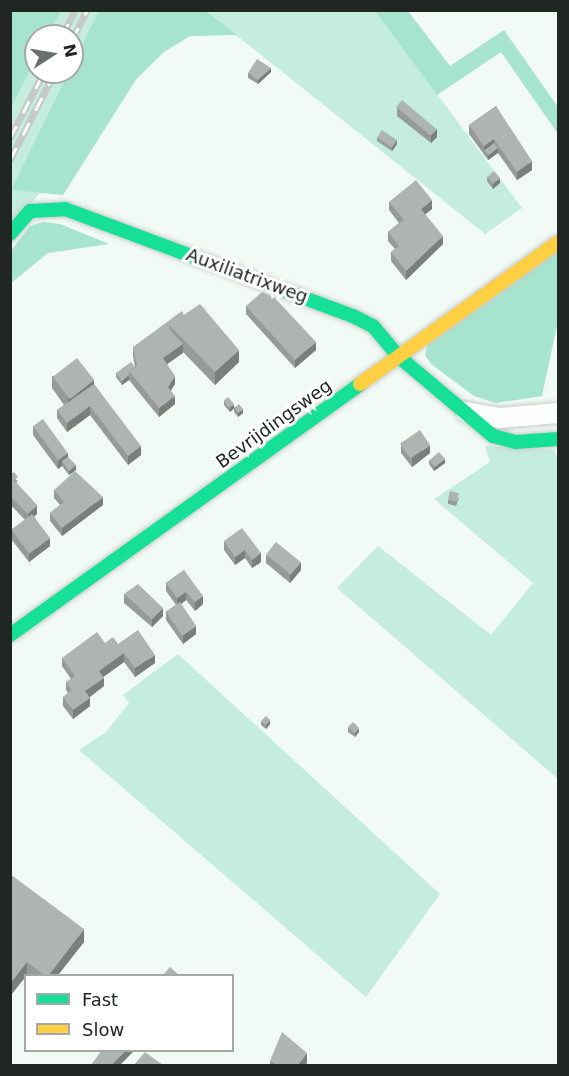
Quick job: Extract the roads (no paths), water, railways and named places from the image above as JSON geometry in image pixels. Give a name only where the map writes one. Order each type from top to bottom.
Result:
[{"type":"street","name":"Auxiliatrixweg","points":[[10,234],[30,211],[66,209],[353,316],[373,326],[398,356],[493,436],[516,441],[558,439]]},
{"type":"street","name":"Bevrijdingsweg","points":[[10,635],[558,242]]},
{"type":"street","points":[[464,412],[500,418],[558,413]]},
{"type":"railway","points":[[68,24],[75,10]]},
{"type":"railway","points":[[80,24],[87,10]]},
{"type":"railway","points":[[10,138],[38,84]]},
{"type":"railway","points":[[10,160],[49,84]]}]
